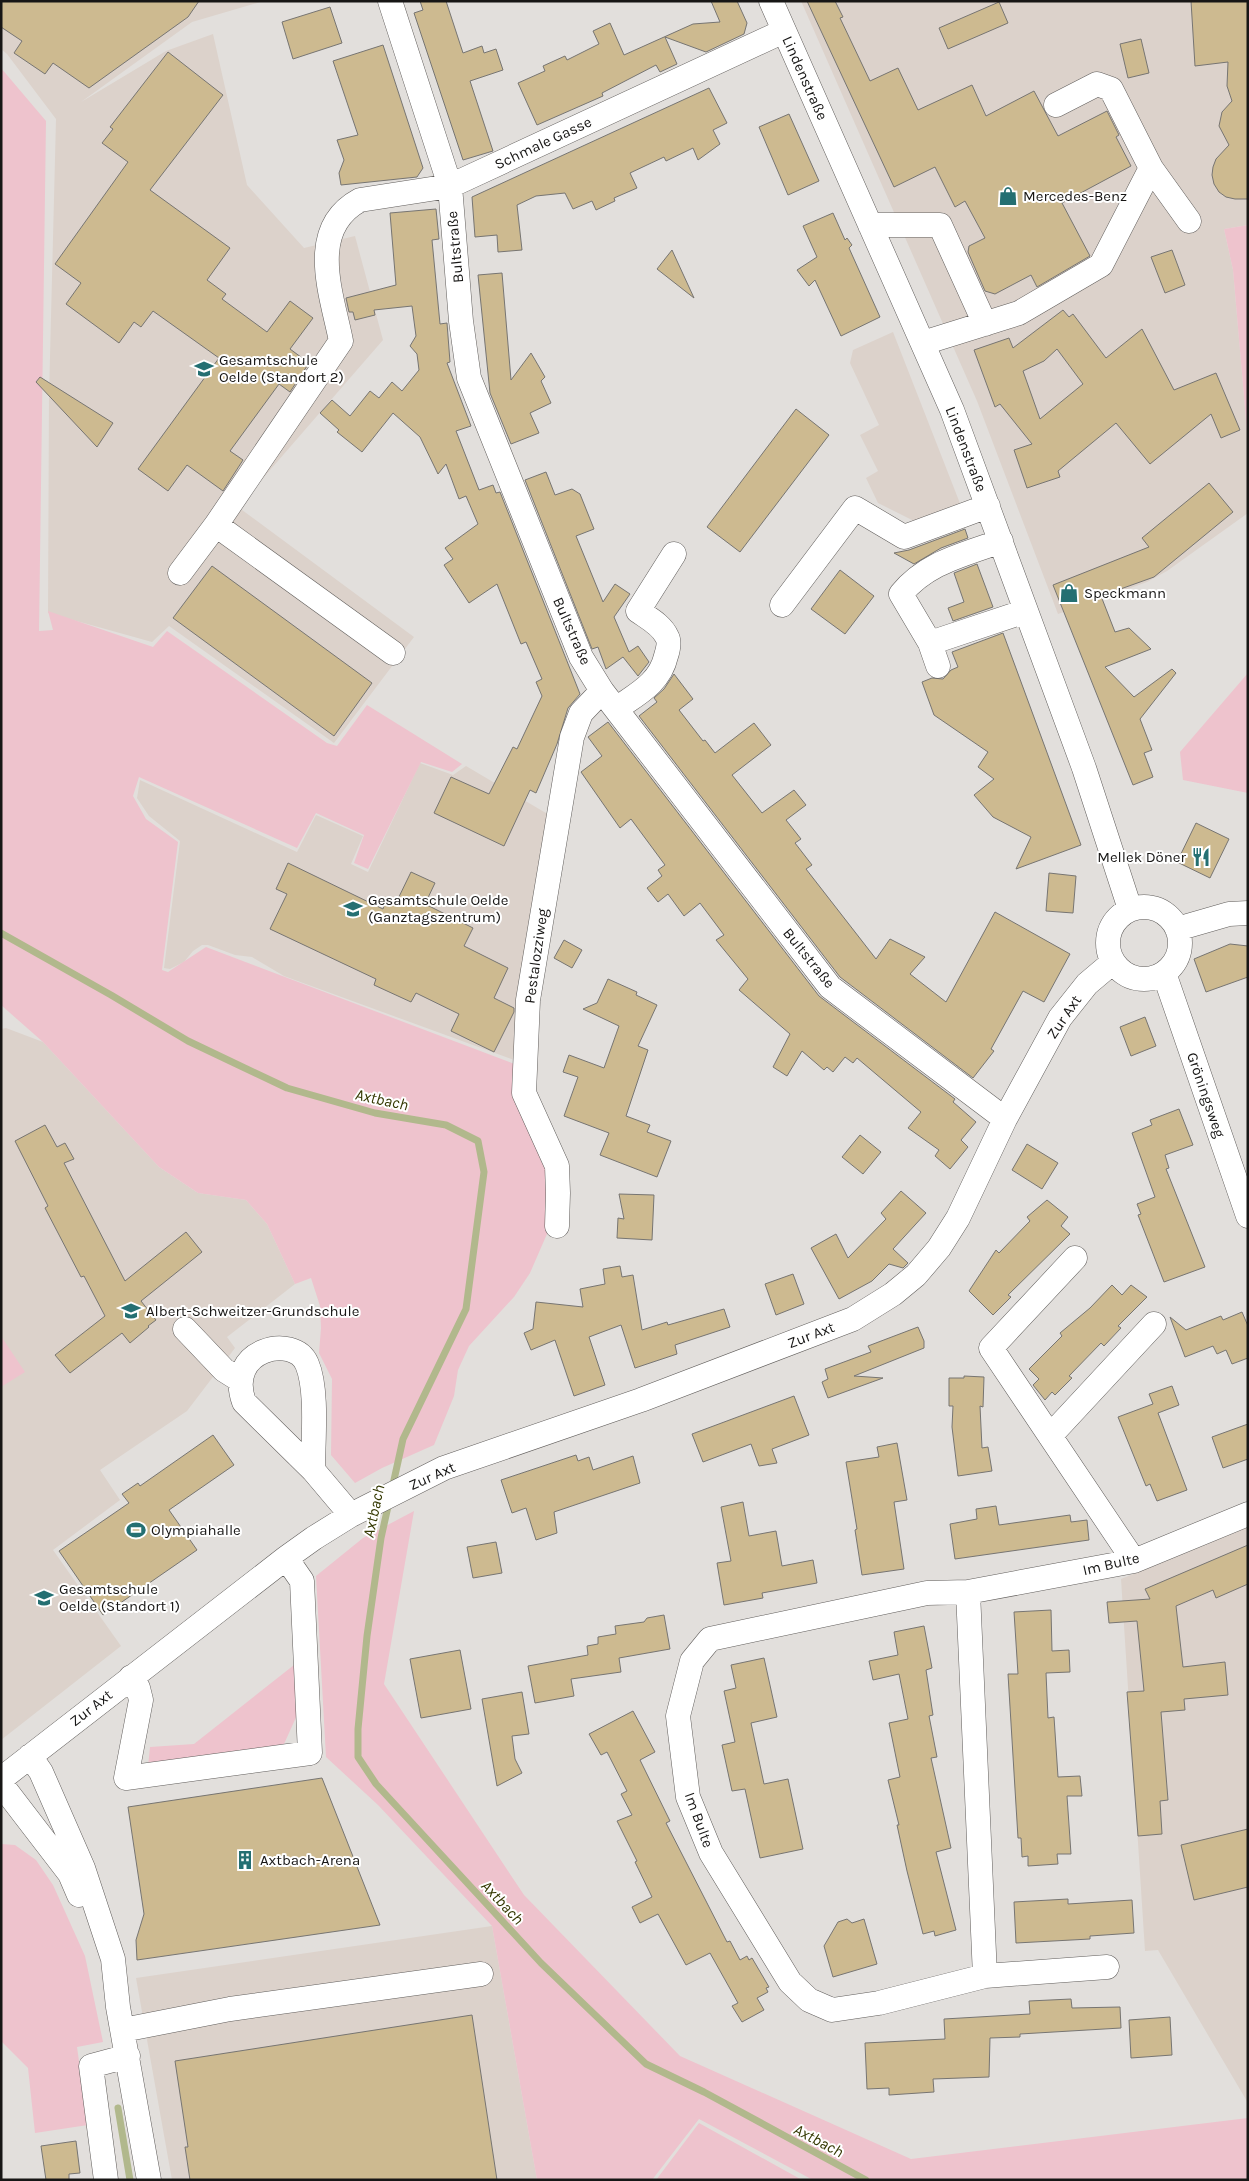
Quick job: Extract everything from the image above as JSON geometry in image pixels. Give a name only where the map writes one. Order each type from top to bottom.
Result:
[{"type":"street","name":"Bultstraße","points":[[390,1],[450,186],[461,322],[469,378],[582,657],[602,691],[830,987],[1005,1119]]},
{"type":"street","name":"Lindenstraße","points":[[771,1],[952,410],[1084,768],[1130,909]]},
{"type":"street","name":"Schmale Gasse","points":[[216,526],[341,341],[325,259],[329,235],[348,206],[360,200],[450,186],[784,31]]},
{"type":"street","points":[[1056,105],[1097,84],[1111,89],[1151,168],[1189,221]]},
{"type":"street","points":[[922,343],[1019,313],[1101,265],[1151,168]]},
{"type":"street","points":[[870,225],[940,225],[984,324]]},
{"type":"street","points":[[782,605],[855,508],[904,537],[988,506]]},
{"type":"street","points":[[180,573],[216,526],[393,653]]},
{"type":"street","points":[[938,666],[930,643],[902,594],[912,581],[931,567],[1001,541]]},
{"type":"street","points":[[616,709],[654,682],[664,666],[668,638],[660,626],[638,611],[674,554]]},
{"type":"street","points":[[930,643],[1026,612]]},
{"type":"street","name":"Pestalozziweg","points":[[557,1226],[557,1166],[524,1093],[528,1000],[572,737],[581,713],[602,691]]},
{"type":"street","points":[[1144,906],[1158,909],[1169,917],[1177,928],[1180,945],[1176,961],[1164,973],[1146,980],[1127,975],[1112,962],[1108,950],[1108,938],[1112,926],[1120,916],[1130,909],[1144,906]]},
{"type":"street","points":[[1177,928],[1229,914],[1248,912]]},
{"type":"street","name":"Zur Axt","points":[[1,1779],[286,1558],[352,1515],[444,1468],[641,1400],[853,1319],[893,1294],[916,1275],[939,1248],[958,1218],[1005,1119],[1060,1018],[1087,984],[1112,962]]},
{"type":"street","name":"Gröningsweg","points":[[1164,973],[1248,1216]]},
{"type":"street","points":[[1075,1258],[991,1348],[1134,1561]]},
{"type":"street","points":[[1050,1436],[1154,1324]]},
{"type":"street","points":[[185,1329],[224,1370],[240,1380]]},
{"type":"street","points":[[313,1470],[312,1380],[306,1361],[293,1351],[279,1348],[264,1350],[252,1358],[244,1368],[240,1380],[244,1402],[313,1470],[352,1515]]},
{"type":"street","name":"Im Bulte","points":[[1106,1966],[985,1976],[879,2003],[832,2010],[808,2000],[790,1982],[711,1852],[688,1797],[678,1716],[692,1661],[710,1639],[927,1593],[968,1592],[1134,1561],[1248,1514]]},
{"type":"street","points":[[131,1677],[138,1688],[141,1700],[126,1778],[310,1753],[302,1581],[286,1558]]},
{"type":"street","points":[[968,1592],[985,1976]]},
{"type":"street","points":[[30,1756],[41,1772],[83,1868],[113,1959],[121,2018],[150,2180]]},
{"type":"street","points":[[1,1784],[70,1874],[89,1920],[103,1968],[121,2018]]},
{"type":"street","points":[[121,2018],[230,2009],[481,1974]]},
{"type":"street","points":[[106,2180],[91,2066],[128,2056]]},
{"type":"shaded area","name":"Gesamtschule Oelde (Standort 2)","points":[[1,1],[264,1],[192,22],[81,102],[166,51],[213,34],[247,185],[304,248],[355,236],[383,340],[238,507],[414,637],[334,743],[169,626],[152,642],[48,613],[49,397],[56,119],[7,54],[1,49]]},
{"type":"shaded area","points":[[801,1],[1248,1],[1248,225],[1224,229],[1233,270],[1248,443],[1248,513],[1167,571],[1147,582],[1058,614],[977,401]]},
{"type":"shaded area","points":[[1,68],[46,121],[39,631],[53,630],[48,611],[153,647],[167,631],[327,743],[337,746],[367,705],[462,764],[452,772],[421,762],[368,869],[354,863],[364,835],[316,813],[297,848],[139,777],[133,796],[146,819],[178,842],[162,970],[168,972],[206,947],[517,1065],[550,1165],[550,1227],[530,1273],[514,1297],[469,1346],[458,1370],[454,1396],[434,1445],[382,1468],[355,1483],[331,1455],[332,1379],[319,1353],[320,1306],[311,1278],[295,1284],[267,1224],[246,1200],[198,1193],[159,1167],[43,1042],[1,1005]]},
{"type":"shaded area","points":[[1248,225],[1248,443],[1233,270],[1224,229]]},
{"type":"shaded area","points":[[893,332],[961,506],[916,522],[878,503],[866,478],[878,471],[860,435],[879,425],[850,363],[853,350]]},
{"type":"shaded area","points":[[1248,673],[1248,793],[1183,780],[1180,752]]},
{"type":"shaded area","name":"Gesamtschule Oelde (Ganztagszentrum)","points":[[420,763],[453,775],[466,766],[551,816],[514,1060],[284,976],[252,957],[235,955],[208,945],[202,945],[193,951],[184,962],[170,969],[164,968],[180,841],[149,816],[137,798],[140,780],[297,852],[316,815],[363,836],[351,864],[368,872]]},
{"type":"shaded area","name":"Albert-Schweitzer-Grundschule","points":[[6,1028],[43,1042],[159,1167],[198,1193],[246,1200],[267,1224],[295,1284],[227,1337],[235,1348],[187,1411],[100,1470],[120,1500],[53,1550],[121,1646],[1,1740],[1,1029]]},
{"type":"shaded area","points":[[1,1336],[25,1372],[1,1387]]},
{"type":"shaded area","points":[[414,1511],[384,1684],[524,1895],[680,2056],[911,2159],[1248,2118],[1248,2180],[813,2180],[699,2119],[652,2180],[537,2180],[492,1926],[378,1805],[326,1757],[316,1576],[363,1538]]},
{"type":"shaded area","points":[[1248,1527],[1248,2103],[1158,1950],[1145,1951],[1121,1579]]},
{"type":"shaded area","points":[[294,1665],[298,1713],[284,1744],[267,1751],[148,1767],[150,1747],[194,1744]]},
{"type":"shaded area","points":[[1,1844],[15,1845],[36,1860],[53,1885],[85,1956],[103,2042],[77,2047],[88,2125],[35,2133],[28,2068],[1,2041]]},
{"type":"shaded area","points":[[492,1926],[537,2180],[172,2180],[136,1978]]},
{"type":"shaded area","points":[[699,2123],[802,2180],[656,2180]]},
{"type":"building","points":[[1,1],[199,1],[188,17],[89,88],[53,63],[45,74],[14,53],[22,41],[1,27]]},
{"type":"building","points":[[420,1],[446,1],[463,53],[482,46],[484,53],[496,49],[503,70],[470,81],[493,151],[463,160],[414,13],[423,10]]},
{"type":"building","points":[[711,1],[737,1],[747,23],[744,34],[706,52],[665,37],[677,64],[660,72],[656,65],[602,93],[603,96],[537,125],[518,83],[545,71],[543,66],[565,56],[567,60],[599,44],[593,31],[610,23],[624,55],[693,24],[720,22]]},
{"type":"building","points":[[807,1],[835,1],[843,17],[840,18],[870,81],[898,68],[918,110],[972,85],[986,116],[1034,91],[1058,136],[1107,111],[1119,135],[1116,137],[1131,166],[1062,203],[1090,256],[1037,287],[1031,275],[995,294],[985,291],[968,252],[969,246],[985,238],[965,201],[955,207],[935,167],[894,187]]},
{"type":"building","points":[[1191,1],[1248,1],[1248,199],[1226,197],[1219,192],[1214,184],[1212,175],[1216,159],[1229,145],[1219,126],[1222,112],[1232,101],[1227,86],[1228,62],[1195,66]]},
{"type":"building","points":[[999,2],[1008,23],[948,49],[939,28]]},
{"type":"building","points":[[330,7],[342,43],[293,59],[282,22]]},
{"type":"building","points":[[1141,39],[1149,73],[1128,78],[1120,44]]},
{"type":"building","points":[[383,45],[423,168],[417,177],[341,185],[339,173],[344,160],[337,140],[358,135],[333,61]]},
{"type":"building","points":[[168,52],[223,95],[150,190],[230,248],[207,280],[226,294],[222,299],[267,332],[290,301],[313,318],[290,349],[309,363],[290,392],[279,384],[230,451],[243,460],[223,491],[187,465],[168,491],[138,469],[219,358],[153,311],[141,327],[134,322],[119,343],[66,304],[81,283],[55,264],[128,162],[102,143],[113,129],[110,127]]},
{"type":"building","points":[[709,88],[727,123],[713,130],[720,144],[698,160],[693,148],[666,161],[664,157],[630,173],[637,188],[614,198],[615,201],[596,210],[592,201],[573,209],[565,193],[536,196],[517,205],[522,250],[498,252],[497,235],[475,237],[472,197]]},
{"type":"building","points":[[789,114],[819,181],[788,195],[759,127]]},
{"type":"building","points":[[436,209],[439,239],[432,240],[440,324],[447,323],[450,362],[447,363],[471,426],[456,431],[479,490],[493,485],[496,493],[500,492],[580,694],[568,708],[557,744],[536,793],[530,790],[504,846],[434,813],[451,777],[489,794],[513,747],[517,749],[542,696],[536,682],[542,679],[526,642],[521,644],[497,584],[469,603],[444,565],[453,559],[445,548],[478,524],[466,496],[459,499],[446,464],[438,474],[420,437],[393,413],[362,452],[337,432],[339,430],[320,413],[332,400],[350,416],[370,391],[379,398],[392,382],[402,391],[419,370],[417,354],[410,346],[416,336],[412,306],[374,310],[375,315],[355,320],[353,312],[349,312],[346,298],[396,285],[390,213]]},
{"type":"building","points":[[833,213],[845,240],[847,238],[852,245],[849,248],[880,317],[841,336],[815,280],[809,286],[797,270],[817,257],[803,226]]},
{"type":"building","points":[[672,250],[694,298],[657,269]]},
{"type":"building","points":[[1172,250],[1185,285],[1165,293],[1151,257]]},
{"type":"building","points":[[502,273],[511,380],[531,353],[545,377],[541,381],[551,403],[530,413],[539,433],[511,444],[490,393],[478,275]]},
{"type":"building","points":[[1063,310],[1069,317],[1073,314],[1106,358],[1142,329],[1174,390],[1216,373],[1240,430],[1221,438],[1211,414],[1150,464],[1116,423],[1058,471],[1060,477],[1027,488],[1014,450],[1032,444],[1000,404],[995,407],[974,350],[1009,338],[1013,348]],"holes":[[[1057,349],[1083,384],[1040,419],[1023,371],[1044,361]]]},
{"type":"building","points":[[40,377],[113,423],[97,447],[36,382]]},
{"type":"building","points":[[796,409],[829,435],[740,552],[707,527]]},
{"type":"building","points":[[546,472],[555,495],[572,489],[580,494],[594,529],[576,536],[603,602],[615,584],[630,594],[614,617],[629,652],[638,646],[649,662],[638,676],[623,657],[606,669],[598,647],[592,649],[525,480]]},
{"type":"building","points":[[1209,483],[1233,512],[1154,577],[1101,596],[1115,632],[1129,628],[1151,649],[1105,667],[1134,697],[1172,669],[1176,673],[1140,719],[1152,750],[1144,753],[1153,777],[1133,785],[1053,585],[1149,547],[1142,538]]},
{"type":"building","points":[[965,529],[968,538],[941,548],[914,564],[894,553],[909,550]]},
{"type":"building","points":[[977,564],[993,607],[953,621],[948,608],[964,602],[954,573]]},
{"type":"building","points":[[212,566],[372,683],[334,736],[173,618]]},
{"type":"building","points":[[840,570],[874,596],[845,634],[811,609]]},
{"type":"building","points":[[1003,633],[1081,845],[1016,869],[1031,837],[993,817],[974,795],[994,779],[978,767],[988,752],[934,715],[922,682],[932,678],[943,679],[951,670],[958,667],[952,652]]},
{"type":"building","points":[[674,674],[693,699],[679,710],[715,753],[754,723],[771,745],[732,775],[762,813],[794,790],[806,805],[786,820],[801,839],[795,843],[812,865],[806,869],[876,959],[890,939],[925,957],[910,974],[946,1002],[995,912],[1070,954],[1044,1002],[1023,991],[991,1049],[994,1051],[973,1078],[840,977],[639,716],[657,702],[654,698],[664,689]]},
{"type":"building","points":[[608,722],[819,996],[955,1099],[953,1102],[976,1122],[961,1140],[968,1147],[950,1169],[935,1156],[939,1150],[908,1128],[921,1112],[857,1058],[853,1063],[845,1057],[833,1072],[827,1067],[824,1070],[802,1051],[787,1076],[773,1067],[790,1034],[739,990],[748,979],[716,940],[724,935],[700,903],[684,916],[668,894],[658,902],[647,888],[662,876],[658,870],[665,865],[631,819],[620,828],[581,772],[602,756],[588,737]]},
{"type":"building","points":[[1196,823],[1229,839],[1210,878],[1177,862]]},
{"type":"building","points":[[288,863],[383,909],[386,901],[395,905],[411,872],[435,883],[425,904],[473,928],[464,946],[508,968],[494,998],[514,1008],[514,1012],[494,1052],[451,1031],[459,1014],[416,993],[411,1002],[374,985],[376,979],[270,929],[287,894],[276,889]]},
{"type":"building","points":[[1049,873],[1076,876],[1073,913],[1046,911]]},
{"type":"building","points":[[564,940],[582,950],[572,968],[554,958]]},
{"type":"building","points":[[1230,944],[1248,946],[1248,977],[1206,992],[1194,959]]},
{"type":"building","points":[[608,979],[637,992],[636,995],[657,1005],[638,1046],[648,1050],[626,1116],[650,1125],[647,1132],[671,1141],[657,1177],[600,1155],[609,1133],[564,1116],[578,1077],[563,1072],[569,1055],[604,1068],[619,1026],[583,1009],[597,1003]]},
{"type":"building","points":[[1145,1017],[1156,1046],[1131,1056],[1120,1027]]},
{"type":"building","points":[[1179,1109],[1193,1145],[1165,1155],[1169,1168],[1166,1169],[1205,1267],[1164,1282],[1138,1215],[1141,1214],[1137,1204],[1155,1197],[1132,1133],[1152,1125],[1150,1120]]},
{"type":"building","points":[[45,1125],[57,1147],[65,1143],[74,1159],[64,1163],[125,1281],[186,1232],[202,1252],[141,1301],[156,1320],[149,1327],[130,1343],[122,1333],[70,1373],[55,1355],[105,1316],[84,1276],[81,1277],[45,1208],[48,1206],[15,1141]]},
{"type":"building","points":[[860,1135],[881,1152],[863,1174],[842,1157]]},
{"type":"building","points":[[1027,1144],[1058,1163],[1042,1189],[1012,1170]]},
{"type":"building","points":[[901,1191],[926,1213],[893,1249],[908,1263],[903,1268],[889,1264],[872,1281],[839,1299],[811,1248],[836,1234],[848,1258],[886,1219],[881,1213]]},
{"type":"building","points":[[619,1194],[654,1195],[652,1240],[617,1238],[618,1218],[624,1219]]},
{"type":"building","points":[[1047,1200],[1068,1217],[1061,1226],[1070,1234],[1008,1295],[1011,1297],[993,1315],[969,1291],[996,1250],[999,1253],[1030,1221],[1027,1217]]},
{"type":"building","points":[[620,1266],[622,1277],[633,1275],[642,1330],[667,1322],[668,1325],[724,1309],[730,1327],[675,1345],[677,1354],[635,1368],[621,1325],[589,1337],[605,1385],[574,1396],[555,1340],[531,1350],[524,1333],[533,1329],[536,1302],[583,1307],[580,1289],[605,1284],[603,1269]]},
{"type":"building","points":[[793,1274],[804,1304],[776,1315],[765,1284]]},
{"type":"building","points":[[1112,1285],[1122,1295],[1131,1285],[1147,1297],[1118,1326],[1121,1328],[1104,1346],[1101,1343],[1069,1376],[1072,1378],[1055,1395],[1052,1392],[1045,1400],[1033,1385],[1039,1379],[1029,1369],[1062,1336],[1060,1333],[1090,1308]]},
{"type":"building","points":[[1242,1312],[1248,1326],[1248,1358],[1232,1364],[1226,1350],[1217,1354],[1213,1346],[1185,1357],[1170,1317],[1186,1330],[1221,1316],[1223,1320]]},
{"type":"building","points":[[918,1327],[924,1341],[924,1348],[854,1376],[883,1378],[828,1398],[822,1382],[828,1379],[825,1369],[871,1352],[868,1346]]},
{"type":"building","points":[[964,1376],[984,1377],[983,1407],[980,1406],[982,1448],[988,1447],[992,1471],[958,1476],[952,1427],[953,1406],[949,1406],[949,1378],[964,1378]]},
{"type":"building","points":[[1172,1386],[1179,1405],[1158,1413],[1187,1490],[1157,1501],[1150,1484],[1146,1486],[1118,1417],[1153,1404],[1149,1394]]},
{"type":"building","points":[[794,1396],[809,1435],[772,1449],[777,1463],[759,1466],[751,1444],[703,1462],[692,1434]]},
{"type":"building","points":[[1248,1424],[1248,1459],[1223,1468],[1212,1437]]},
{"type":"building","name":"Olympiahalle","points":[[213,1435],[234,1465],[169,1510],[197,1550],[103,1615],[59,1551],[129,1503],[122,1494],[138,1483],[140,1486]]},
{"type":"building","points":[[897,1443],[907,1500],[894,1502],[904,1569],[862,1575],[846,1462],[879,1457],[877,1447]]},
{"type":"building","points":[[576,1455],[578,1461],[589,1457],[593,1470],[633,1456],[640,1483],[554,1512],[557,1533],[536,1540],[526,1508],[512,1513],[501,1480]]},
{"type":"building","points":[[743,1502],[749,1536],[776,1531],[782,1566],[813,1560],[817,1583],[762,1593],[763,1598],[724,1605],[717,1563],[731,1561],[721,1507]]},
{"type":"building","points":[[996,1506],[999,1525],[1070,1515],[1071,1522],[1087,1520],[1089,1540],[955,1559],[950,1524],[977,1519],[976,1509]]},
{"type":"building","points":[[496,1542],[502,1573],[473,1578],[467,1547]]},
{"type":"building","points":[[1248,1545],[1248,1584],[1216,1598],[1213,1590],[1176,1606],[1183,1667],[1225,1662],[1228,1695],[1184,1699],[1185,1710],[1161,1712],[1168,1800],[1160,1801],[1162,1834],[1138,1836],[1127,1692],[1144,1691],[1137,1621],[1109,1623],[1107,1602],[1150,1599],[1145,1589]]},
{"type":"building","points":[[1051,1610],[1052,1651],[1069,1650],[1070,1672],[1046,1673],[1048,1718],[1054,1717],[1058,1777],[1080,1776],[1082,1796],[1067,1796],[1071,1854],[1057,1854],[1058,1864],[1028,1866],[1028,1856],[1022,1857],[1021,1838],[1018,1838],[1008,1674],[1018,1674],[1014,1612]]},
{"type":"building","points":[[664,1615],[670,1649],[619,1658],[621,1672],[571,1679],[574,1696],[535,1703],[528,1666],[588,1655],[587,1646],[598,1644],[598,1637],[616,1634],[615,1626],[644,1622],[647,1618]]},
{"type":"building","points":[[924,1626],[932,1668],[926,1670],[933,1715],[929,1716],[937,1757],[931,1758],[951,1848],[936,1852],[956,1930],[935,1936],[934,1931],[923,1934],[907,1871],[897,1825],[899,1825],[888,1780],[900,1777],[889,1723],[908,1719],[899,1674],[873,1680],[869,1661],[898,1655],[894,1632]]},
{"type":"building","points":[[460,1650],[471,1709],[421,1718],[410,1659]]},
{"type":"building","points":[[764,1658],[777,1717],[751,1723],[764,1784],[788,1779],[803,1849],[760,1858],[745,1789],[732,1791],[722,1745],[735,1742],[724,1691],[736,1688],[731,1665]]},
{"type":"building","points":[[522,1692],[529,1734],[512,1736],[515,1759],[522,1773],[497,1786],[482,1699]]},
{"type":"building","points":[[633,1711],[655,1752],[640,1760],[670,1821],[666,1823],[727,1942],[730,1941],[740,1960],[747,1956],[749,1960],[752,1958],[769,1987],[766,1988],[768,1992],[757,1998],[764,2010],[742,2022],[732,2006],[738,2003],[710,1953],[686,1965],[658,1914],[640,1923],[632,1907],[652,1897],[617,1821],[632,1815],[621,1794],[627,1791],[607,1752],[601,1755],[589,1734]]},
{"type":"building","name":"Axtbach-Arena","points":[[322,1778],[380,1925],[137,1960],[136,1940],[144,1914],[128,1807]]},
{"type":"building","points":[[1248,1829],[1248,1887],[1194,1900],[1181,1845]]},
{"type":"building","points":[[1068,1899],[1068,1904],[1132,1900],[1134,1933],[1090,1936],[1090,1939],[1016,1943],[1014,1902]]},
{"type":"building","points":[[847,1919],[852,1923],[864,1919],[877,1964],[833,1977],[824,1946],[838,1922]]},
{"type":"building","points":[[1071,1999],[1072,2008],[1120,2007],[1121,2028],[1020,2034],[1020,2037],[990,2038],[989,2077],[933,2079],[934,2092],[889,2095],[889,2088],[867,2089],[865,2043],[945,2039],[944,2019],[1030,2014],[1029,2001]]},
{"type":"building","points":[[472,2015],[497,2180],[190,2180],[185,2147],[188,2147],[175,2061]]},
{"type":"building","points":[[1170,2017],[1172,2055],[1131,2058],[1129,2020]]},
{"type":"building","points":[[76,2141],[80,2173],[69,2174],[69,2180],[46,2180],[41,2146]]},
{"type":"waterway","name":"Axtbach","points":[[1,933],[188,1041],[287,1088],[375,1113],[446,1125],[478,1141],[484,1172],[466,1309],[403,1439],[392,1489]]},
{"type":"waterway","name":"Axtbach","points":[[389,1502],[381,1538],[367,1636],[358,1729],[358,1757],[376,1784],[541,1963],[646,2064],[704,2092],[866,2180]]},
{"type":"waterway","points":[[118,2108],[130,2180]]},
{"type":"place","name":"Mercedes-Benz","points":[[1008,196]]},
{"type":"place","name":"Gesamtschule Oelde (Standort 2)","points":[[204,369]]},
{"type":"place","name":"Speckmann","points":[[1069,593]]},
{"type":"place","name":"Mellek Döner","points":[[1201,857]]},
{"type":"place","name":"Gesamtschule Oelde (Ganztagszentrum)","points":[[353,909]]},
{"type":"place","name":"Albert-Schweitzer-Grundschule","points":[[131,1311]]},
{"type":"place","name":"Olympiahalle","points":[[136,1530]]},
{"type":"place","name":"Gesamtschule Oelde (Standort 1)","points":[[44,1598]]},
{"type":"place","name":"Axtbach-Arena","points":[[245,1860]]}]
